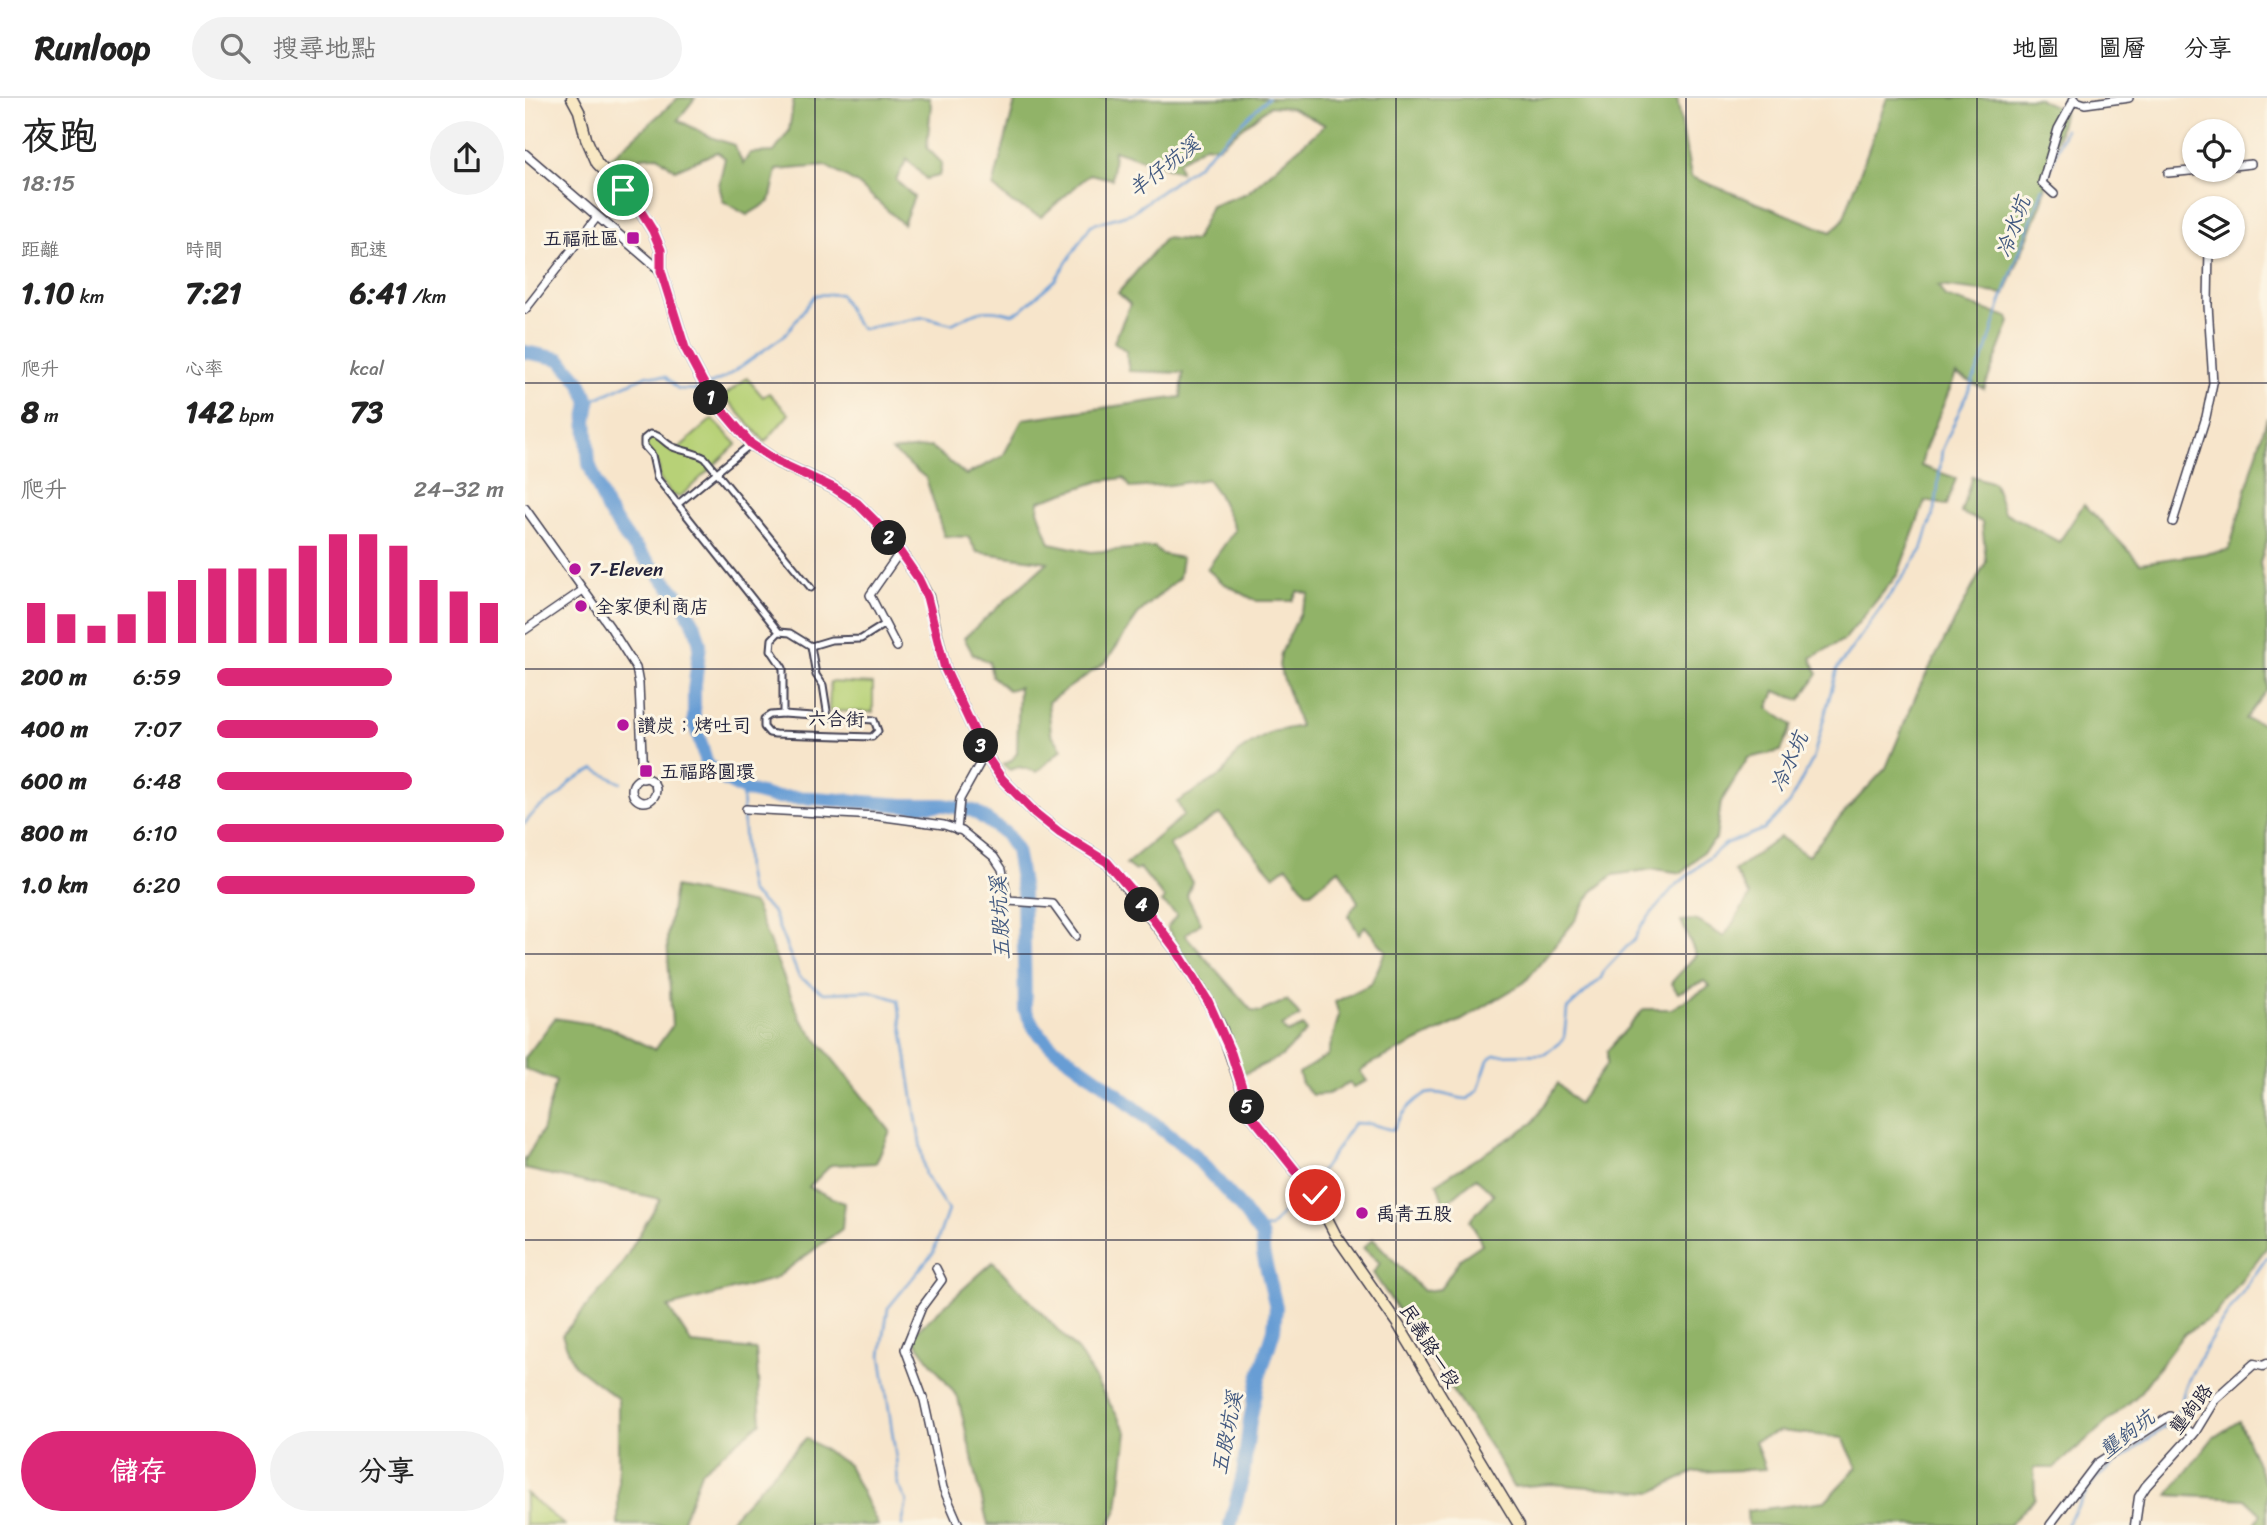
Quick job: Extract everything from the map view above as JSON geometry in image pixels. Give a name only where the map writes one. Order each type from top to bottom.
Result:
[{"type":"main road","name":"民義路一段","points":[[572,98],[597,163],[635,202],[653,231],[661,250],[661,271],[685,348],[711,397],[751,444],[778,462],[834,488],[857,503],[900,552],[927,597],[945,669],[985,754],[1002,779],[1035,813],[1060,833],[1107,862],[1177,951],[1208,1001],[1231,1053],[1251,1115],[1307,1185],[1335,1234],[1399,1326],[1519,1525]]},
{"type":"street","points":[[2054,194],[2045,185],[2057,130],[2074,99],[2085,104],[2129,98]]},
{"type":"street","points":[[525,154],[661,271]]},
{"type":"street","points":[[2245,165],[2251,164]]},
{"type":"street","points":[[2168,173],[2182,172]]},
{"type":"street","points":[[525,310],[597,217]]},
{"type":"street","points":[[2173,522],[2206,417],[2213,383],[2208,305],[2210,259]]},
{"type":"street","points":[[811,588],[705,458],[670,446],[658,435],[650,434],[644,439],[644,446],[652,455],[657,478],[779,632],[790,633],[811,646],[831,640],[861,639],[885,624]]},
{"type":"street","points":[[678,504],[751,444]]},
{"type":"street","points":[[525,508],[627,652],[638,675],[643,779]]},
{"type":"street","points":[[897,647],[870,595],[900,552]]},
{"type":"street","points":[[525,629],[583,590]]},
{"type":"street","name":"六合街","points":[[779,632],[772,639],[771,650],[783,668],[783,714]]},
{"type":"street","name":"六合街","points":[[811,646],[816,675],[823,685],[828,717]]},
{"type":"street","name":"六合街","points":[[783,714],[874,720],[878,731],[871,737],[769,733],[764,727],[764,719],[770,715],[783,714]]},
{"type":"street","points":[[957,828],[960,799],[985,754]]},
{"type":"street","points":[[746,809],[877,816],[957,828],[995,857],[1002,869],[1008,901],[1053,904],[1076,936]]},
{"type":"street","points":[[936,1268],[942,1280],[922,1307],[905,1349],[923,1400],[943,1489],[959,1525]]},
{"type":"street","name":"壟鉤路","points":[[2134,1525],[2139,1497],[2146,1486],[2193,1435],[2215,1399],[2254,1364],[2267,1364]]},
{"type":"street","points":[[2050,1525],[2097,1463],[2170,1416],[2193,1435]]},
{"type":"green space","points":[[678,98],[695,98],[678,120],[734,145],[743,164],[750,153],[774,152],[789,131],[794,98],[929,98],[931,105],[927,148],[942,163],[939,176],[926,179],[907,159],[896,180],[914,197],[903,224],[859,185],[826,166],[777,170],[770,201],[747,215],[723,201],[719,185],[725,158],[717,152],[675,170],[658,156],[642,157],[620,176],[605,163]]},
{"type":"green space","points":[[1016,98],[1677,98],[1691,177],[1831,232],[1843,220],[1887,98],[2040,98],[2064,110],[2042,202],[2005,294],[1938,286],[1945,297],[2008,317],[2010,322],[1984,389],[1956,374],[1925,449],[1921,466],[1956,478],[1947,505],[1925,501],[1898,574],[1845,639],[1811,658],[1818,674],[1800,700],[1775,691],[1768,708],[1792,725],[1781,751],[1748,758],[1721,802],[1716,839],[1682,873],[1654,869],[1613,875],[1592,892],[1574,922],[1525,982],[1462,1020],[1368,1065],[1360,1071],[1367,1081],[1353,1087],[1350,1083],[1328,1094],[1312,1095],[1302,1084],[1299,1073],[1328,1055],[1339,1015],[1335,1002],[1371,984],[1386,951],[1365,926],[1359,934],[1348,915],[1358,902],[1339,869],[1311,892],[1306,892],[1287,866],[1274,876],[1220,814],[1169,845],[1192,882],[1187,896],[1201,923],[1185,935],[1252,1011],[1260,1012],[1287,1000],[1300,1016],[1282,1026],[1287,1033],[1303,1026],[1306,1032],[1282,1056],[1240,1076],[1228,1028],[1167,928],[1177,915],[1162,902],[1165,899],[1140,868],[1135,871],[1126,864],[1184,815],[1177,802],[1223,774],[1236,754],[1272,732],[1300,726],[1279,666],[1281,653],[1309,594],[1298,591],[1292,601],[1256,601],[1223,583],[1207,569],[1235,530],[1218,494],[1207,479],[1131,488],[1124,478],[1100,481],[1039,501],[1038,510],[1050,543],[1091,552],[1155,547],[1161,554],[1182,558],[1179,578],[1140,612],[1106,662],[1048,702],[1051,733],[1062,749],[1037,772],[1019,767],[1010,770],[1003,765],[1011,761],[1017,753],[1019,687],[1008,690],[992,676],[989,662],[973,654],[964,638],[1048,562],[977,552],[968,537],[944,536],[926,478],[892,451],[931,447],[966,475],[1003,456],[1023,419],[1181,397],[1183,373],[1129,371],[1126,351],[1114,342],[1130,304],[1118,293],[1165,238],[1195,241],[1211,206],[1247,193],[1325,125],[1292,108],[1270,106],[1218,147],[1205,145],[1178,162],[1180,172],[1114,150],[1112,179],[1090,174],[1041,217],[1012,203],[993,187]]},
{"type":"green space","points":[[747,378],[763,397],[769,393],[789,414],[765,442],[724,396]]},
{"type":"green space","points":[[2267,417],[2267,541],[2260,563],[2267,598],[2267,690],[2245,719],[2267,725],[2267,1247],[2215,1315],[2183,1335],[2138,1395],[2054,1468],[2034,1468],[2035,1498],[2009,1525],[1748,1525],[1747,1511],[1825,1501],[1857,1467],[1843,1438],[1780,1431],[1755,1441],[1765,1469],[1694,1472],[1653,1492],[1551,1484],[1513,1487],[1496,1456],[1373,1273],[1380,1263],[1363,1248],[1373,1239],[1423,1291],[1440,1289],[1460,1259],[1482,1244],[1470,1220],[1494,1194],[1476,1178],[1444,1205],[1437,1183],[1533,1123],[1558,1083],[1578,1104],[1607,1064],[1607,1051],[1644,1009],[1671,1009],[1710,986],[1704,981],[1678,993],[1671,983],[1696,955],[1681,921],[1696,920],[1724,937],[1750,896],[1734,871],[1780,837],[1808,856],[1886,768],[1920,686],[1986,562],[1982,522],[1961,513],[1972,476],[1994,483],[2004,512],[2059,542],[2084,504],[2140,563],[2229,550]]},
{"type":"green space","points":[[712,419],[737,444],[680,497],[672,495],[659,478],[659,465],[646,447],[646,440],[651,436],[658,437],[673,453]]},
{"type":"green space","points":[[830,682],[873,684],[873,712],[829,711]]},
{"type":"green space","points":[[675,887],[754,904],[800,1018],[890,1131],[876,1163],[831,1165],[809,1187],[844,1203],[842,1229],[774,1279],[668,1307],[692,1344],[756,1350],[761,1422],[702,1470],[681,1525],[618,1525],[618,1399],[574,1365],[562,1335],[619,1269],[660,1199],[525,1169],[525,1160],[542,1131],[556,1081],[525,1069],[525,1058],[555,1018],[609,1027],[655,1050],[672,1026],[667,937]]},
{"type":"green space","points":[[993,1262],[1078,1351],[1127,1432],[1118,1508],[1109,1525],[988,1525],[958,1398],[911,1336]]},
{"type":"green space","points":[[2239,1421],[2267,1488],[2267,1525],[2254,1525],[2261,1514],[2245,1499],[2168,1495],[2213,1438]]},
{"type":"green space","points":[[806,1438],[848,1465],[878,1525],[725,1525]]},
{"type":"green space","points":[[525,1493],[564,1525],[525,1525]]},
{"type":"waterway","name":"羊仔坑溪","points":[[708,385],[726,377],[785,335],[815,295],[840,294],[854,321],[862,329],[924,317],[952,324],[981,311],[994,310],[1012,314],[1021,310],[1055,280],[1091,225],[1131,213],[1195,167],[1268,98]]},
{"type":"waterway","name":"冷水坑","points":[[2047,178],[2065,129]]},
{"type":"waterway","name":"冷水坑","points":[[1309,1183],[1323,1169],[1354,1123],[1392,1130],[1409,1106],[1427,1094],[1438,1093],[1468,1099],[1478,1090],[1488,1060],[1495,1055],[1545,1054],[1564,1039],[1567,1009],[1601,978],[1672,889],[1725,844],[1764,829],[1788,805],[1813,759],[1837,669],[1922,550],[1936,504],[1942,450],[1987,349],[2001,302],[2043,188]]},
{"type":"waterway","name":"五股坑溪","points":[[525,352],[560,359],[580,382],[589,402],[586,420],[589,464],[607,509],[626,537],[678,596],[695,626],[700,644],[694,691],[694,721],[707,764],[724,779],[745,790],[772,797],[944,805],[974,811],[1006,834],[1016,850],[1023,891],[1025,1010],[1035,1029],[1051,1046],[1193,1154],[1238,1204],[1262,1237],[1263,1253],[1276,1307],[1274,1330],[1259,1378],[1243,1475],[1230,1525]]},
{"type":"waterway","name":"羊仔坑溪","points":[[589,402],[647,375],[666,377],[678,389],[702,388]]},
{"type":"waterway","points":[[525,823],[537,809],[560,795],[570,782],[594,769],[621,783]]},
{"type":"waterway","points":[[742,789],[746,871],[750,892],[772,911],[799,977],[824,993],[870,991],[898,1000],[925,1175],[948,1210],[933,1253],[888,1308],[881,1355],[898,1485],[907,1501],[902,1525]]},
{"type":"waterway","name":"冷水坑","points":[[1257,1230],[1270,1228],[1304,1188]]},
{"type":"waterway","name":"壟鉤坑","points":[[2066,1525],[2095,1479],[2175,1417],[2187,1383],[2204,1350],[2267,1257]]},
{"type":"place","name":"五福社區","points":[[633,238]]},
{"type":"place","name":"7-Eleven","points":[[575,569]]},
{"type":"place","name":"全家便利商店","points":[[581,606]]},
{"type":"place","name":"讚炭；烤吐司","points":[[623,725]]},
{"type":"place","name":"五福路圓環","points":[[646,771]]},
{"type":"place","name":"禹青五股","points":[[1362,1213]]},
{"type":"route","points":[[623,190],[635,202],[653,231],[661,250],[661,271],[685,348],[711,397],[751,444],[778,462],[834,488],[857,503],[900,552],[927,597],[952,688],[985,754],[1002,779],[1035,813],[1060,833],[1107,862],[1136,896],[1177,951],[1208,1001],[1231,1053],[1251,1115],[1315,1195]]}]
